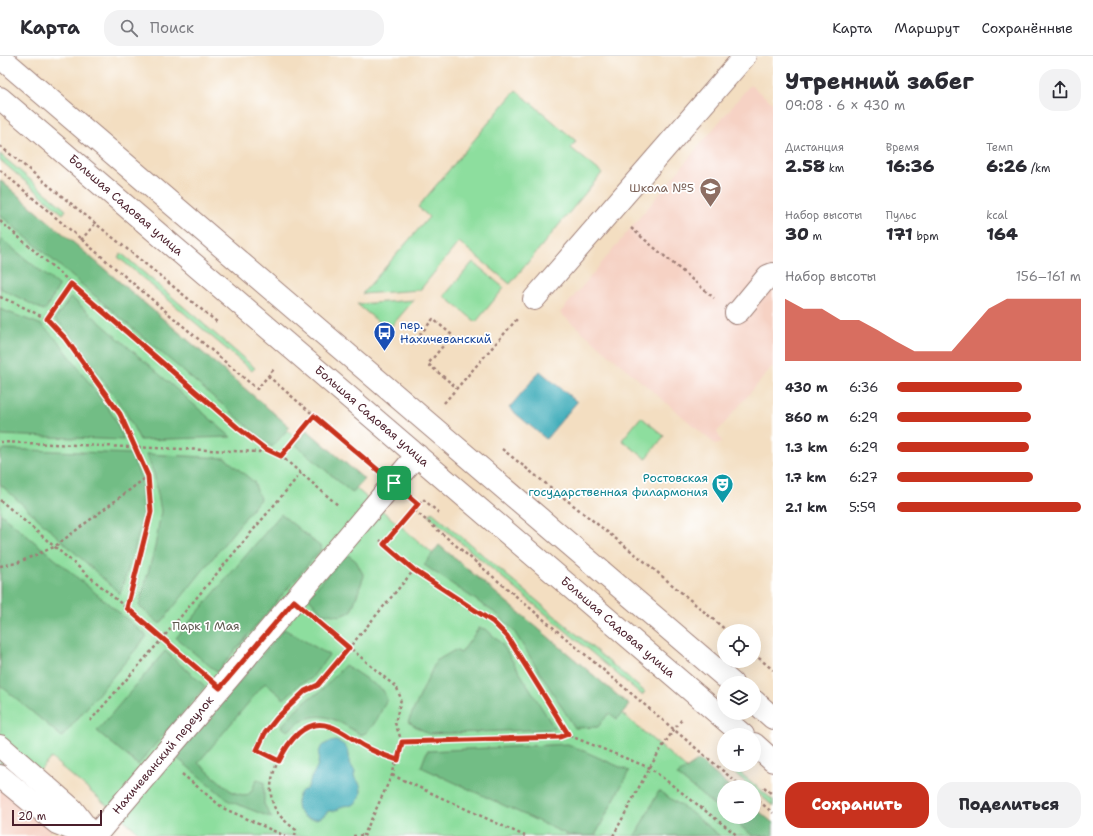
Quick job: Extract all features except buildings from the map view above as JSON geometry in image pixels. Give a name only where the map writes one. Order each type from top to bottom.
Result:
[{"type":"main road","points":[[534,299],[745,56]]},
{"type":"main road","points":[[0,57],[724,676]]},
{"type":"main road","name":"Большая Садовая улица","points":[[0,98],[735,728]]},
{"type":"main road","points":[[736,313],[768,276],[773,274]]},
{"type":"main road","name":"Нахичеванский переулок","points":[[93,836],[162,757],[417,455]]},
{"type":"main road","points":[[761,708],[773,718]]},
{"type":"main road","points":[[0,746],[72,808],[93,836]]},
{"type":"main road","points":[[761,750],[773,760]]},
{"type":"main road","points":[[0,776],[57,823],[93,836]]},
{"type":"path","points":[[0,146],[219,323]]},
{"type":"path","points":[[0,170],[257,389],[274,368],[278,371]]},
{"type":"path","points":[[611,211],[732,312],[736,313]]},
{"type":"path","points":[[0,221],[238,428],[264,448],[281,456],[360,524]]},
{"type":"path","points":[[81,240],[95,224]]},
{"type":"path","points":[[47,319],[71,284]]},
{"type":"path","points":[[0,298],[17,304],[47,319],[65,338],[120,414],[148,476],[151,512],[127,608]]},
{"type":"path","points":[[444,403],[534,299]]},
{"type":"path","points":[[412,344],[434,319],[452,335],[428,364],[457,388]]},
{"type":"path","points":[[268,376],[418,504]]},
{"type":"path","points":[[281,456],[314,416]]},
{"type":"path","points":[[0,442],[259,452],[264,448]]},
{"type":"path","points":[[501,447],[644,561],[719,624]]},
{"type":"path","points":[[90,722],[162,639],[301,473]]},
{"type":"path","points":[[0,566],[17,563],[54,547],[148,476]]},
{"type":"path","points":[[423,499],[384,544],[414,570],[493,622],[507,636],[568,734],[650,768],[738,836]]},
{"type":"path","points":[[0,500],[220,688]]},
{"type":"path","points":[[414,510],[734,780]]},
{"type":"path","points":[[279,761],[257,750],[265,733],[277,718],[305,691],[318,685],[414,570]]},
{"type":"path","points":[[294,601],[397,688],[401,699],[395,723],[402,742],[398,760],[365,836],[353,836]]},
{"type":"path","points":[[761,660],[773,670]]},
{"type":"path","points":[[614,836],[650,768],[683,718]]},
{"type":"path","points":[[295,836],[296,830],[279,816],[271,795],[273,774],[285,748],[296,734],[309,727],[322,725],[329,726],[348,735],[365,747],[398,760]]},
{"type":"path","points":[[402,742],[560,737],[568,734]]},
{"type":"path","points":[[162,757],[223,808],[285,836]]},
{"type":"path","points":[[392,774],[525,836]]},
{"type":"path","points":[[761,803],[773,813]]},
{"type":"shaded area","name":"Школа №5","points":[[750,85],[773,103],[773,367],[717,432],[722,442],[715,444],[560,313]]},
{"type":"shaded area","points":[[0,765],[61,819],[46,836],[0,836]]},
{"type":"green space","points":[[516,90],[576,141],[571,148],[602,173],[510,284],[459,242],[420,290],[362,294],[429,217],[418,207]]},
{"type":"green space","points":[[0,154],[66,210],[63,214],[0,160]]},
{"type":"green space","points":[[0,180],[290,427],[272,447],[0,215]]},
{"type":"green space","name":"Парк 1 Мая","points":[[0,187],[717,794],[717,824],[753,824],[767,836],[143,836],[51,758],[25,787],[0,765]]},
{"type":"green space","points":[[0,238],[59,286],[45,311],[0,288]]},
{"type":"green space","points":[[121,253],[255,368],[252,371],[118,257]]},
{"type":"green space","points":[[473,262],[504,288],[476,322],[444,296]]},
{"type":"green space","points":[[71,297],[231,437],[140,440],[125,411],[70,334],[55,319]]},
{"type":"green space","points":[[414,300],[388,330],[357,304]]},
{"type":"green space","points":[[0,309],[42,325],[60,343],[114,417],[124,440],[0,435]]},
{"type":"green space","points":[[641,417],[664,436],[646,459],[622,440]]},
{"type":"green space","points":[[307,430],[364,479],[352,493],[295,444]]},
{"type":"green space","points":[[4,449],[131,454],[141,478],[144,511],[136,544],[120,594],[0,484],[0,454]]},
{"type":"green space","points":[[146,454],[225,458],[254,482],[260,499],[160,624],[139,606],[155,547],[161,511],[154,474]]},
{"type":"green space","points":[[432,512],[645,692],[642,695],[429,516]]},
{"type":"green space","points":[[0,513],[147,636],[62,737],[0,685]]},
{"type":"green space","points":[[281,514],[322,548],[217,672],[176,638]]},
{"type":"green space","points":[[439,545],[629,705],[617,719],[609,713],[598,727],[575,728],[513,630],[498,615],[424,565]]},
{"type":"green space","points":[[347,554],[356,561],[364,576],[351,612],[340,616],[322,613],[308,597]]},
{"type":"green space","points":[[479,628],[486,629],[502,644],[555,729],[429,734],[408,722],[436,661],[455,650],[461,653]]},
{"type":"green space","points":[[284,629],[329,655],[311,679],[300,684],[284,699],[265,683],[198,763],[232,792],[246,796],[251,792],[257,779],[264,782],[264,804],[272,818],[229,801],[176,757]]},
{"type":"green space","points":[[165,651],[205,686],[138,765],[97,731]]},
{"type":"green space","points":[[345,665],[383,690],[387,699],[377,720],[366,733],[361,735],[333,719],[324,717],[308,719],[298,723],[288,731],[281,727],[295,710],[309,698],[320,692]]},
{"type":"green space","points":[[568,744],[629,771],[595,836],[570,836],[421,767],[427,751]]},
{"type":"green space","points":[[699,760],[722,780],[717,780],[717,807],[677,775]]},
{"type":"green space","points":[[733,772],[739,772],[749,780],[743,780]]},
{"type":"green space","points":[[761,790],[773,800],[773,806],[761,796]]},
{"type":"green space","points":[[659,791],[689,811],[720,836],[635,836]]},
{"type":"green space","points":[[761,813],[773,823],[773,836],[753,836],[738,824],[761,824]]},
{"type":"water","points":[[540,371],[577,402],[546,439],[509,408]]},
{"type":"water","points":[[336,741],[343,744],[347,749],[349,763],[355,771],[354,777],[361,787],[361,795],[357,802],[353,805],[343,806],[335,811],[328,811],[320,818],[310,819],[301,814],[298,810],[298,796],[309,785],[318,764],[320,749],[327,743]]},
{"type":"place","name":"Школа №5","points":[[710,208]]},
{"type":"place","name":"пер. Нахичеванский","points":[[384,352]]},
{"type":"place","name":"Ростовская государственная филармония","points":[[723,504]]},
{"type":"route","points":[[71,284],[238,428],[264,448],[281,456],[314,416],[394,483],[418,504],[384,544],[414,570],[493,622],[507,636],[568,734],[560,737],[402,742],[398,760],[365,747],[348,735],[329,726],[316,725],[296,734],[285,748],[279,761],[257,750],[265,733],[277,718],[305,691],[318,685],[349,648],[294,601],[220,688],[127,608],[151,512],[148,476],[120,414],[65,338],[47,319],[71,284]]}]
